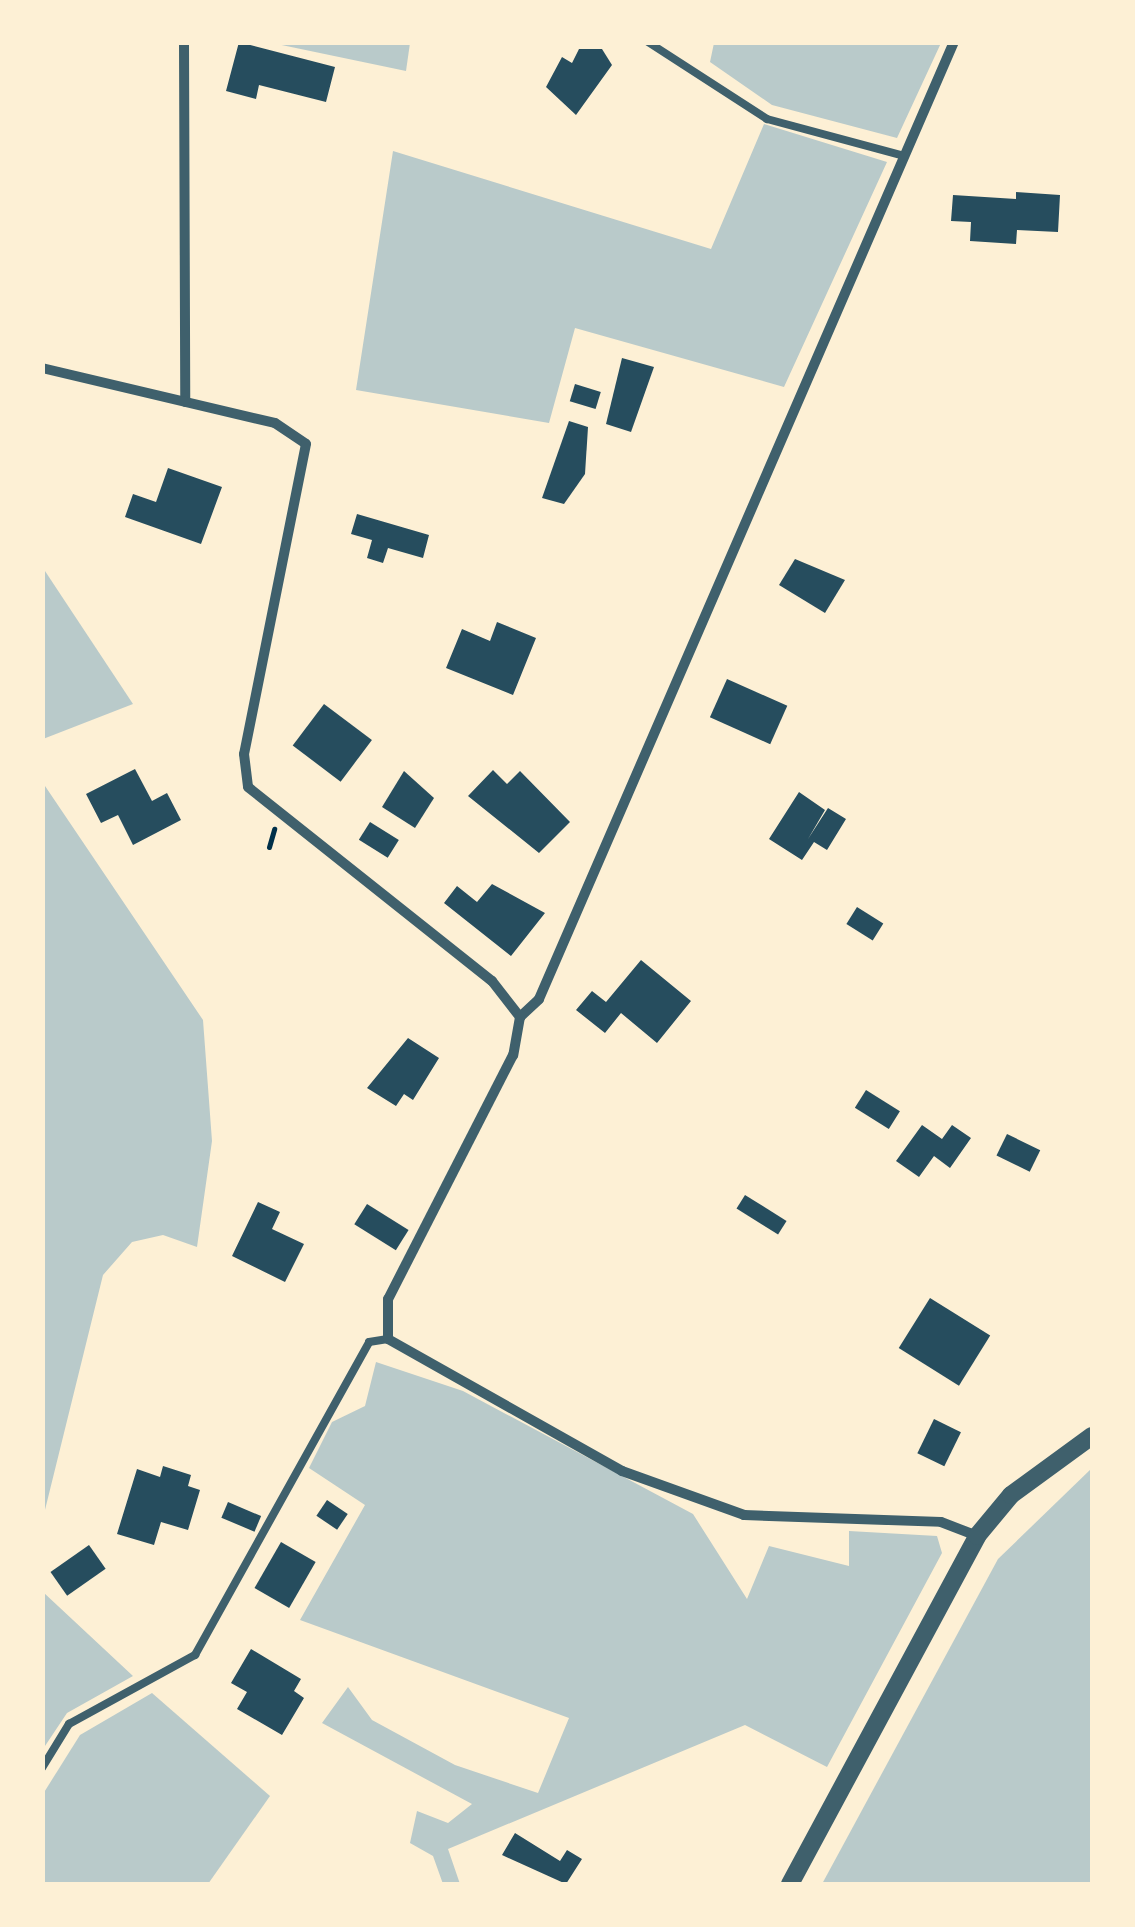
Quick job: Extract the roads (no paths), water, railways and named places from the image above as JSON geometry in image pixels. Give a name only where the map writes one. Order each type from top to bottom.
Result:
[{"type":"street","points":[[184,42],[185,402]]},
{"type":"street","points":[[954,42],[900,155],[540,998],[520,1017],[513,1056],[388,1300],[388,1339],[622,1471],[744,1515],[895,1518],[977,1536]]},
{"type":"street","points":[[42,368],[275,423],[306,444],[244,754],[248,786],[492,982],[520,1017]]},
{"type":"street","points":[[790,1884],[977,1536],[1011,1495],[1092,1436]]},
{"type":"lane","points":[[648,42],[767,119],[900,155]]},
{"type":"lane","points":[[42,1768],[68,1724],[195,1655],[369,1342],[388,1339]]}]
